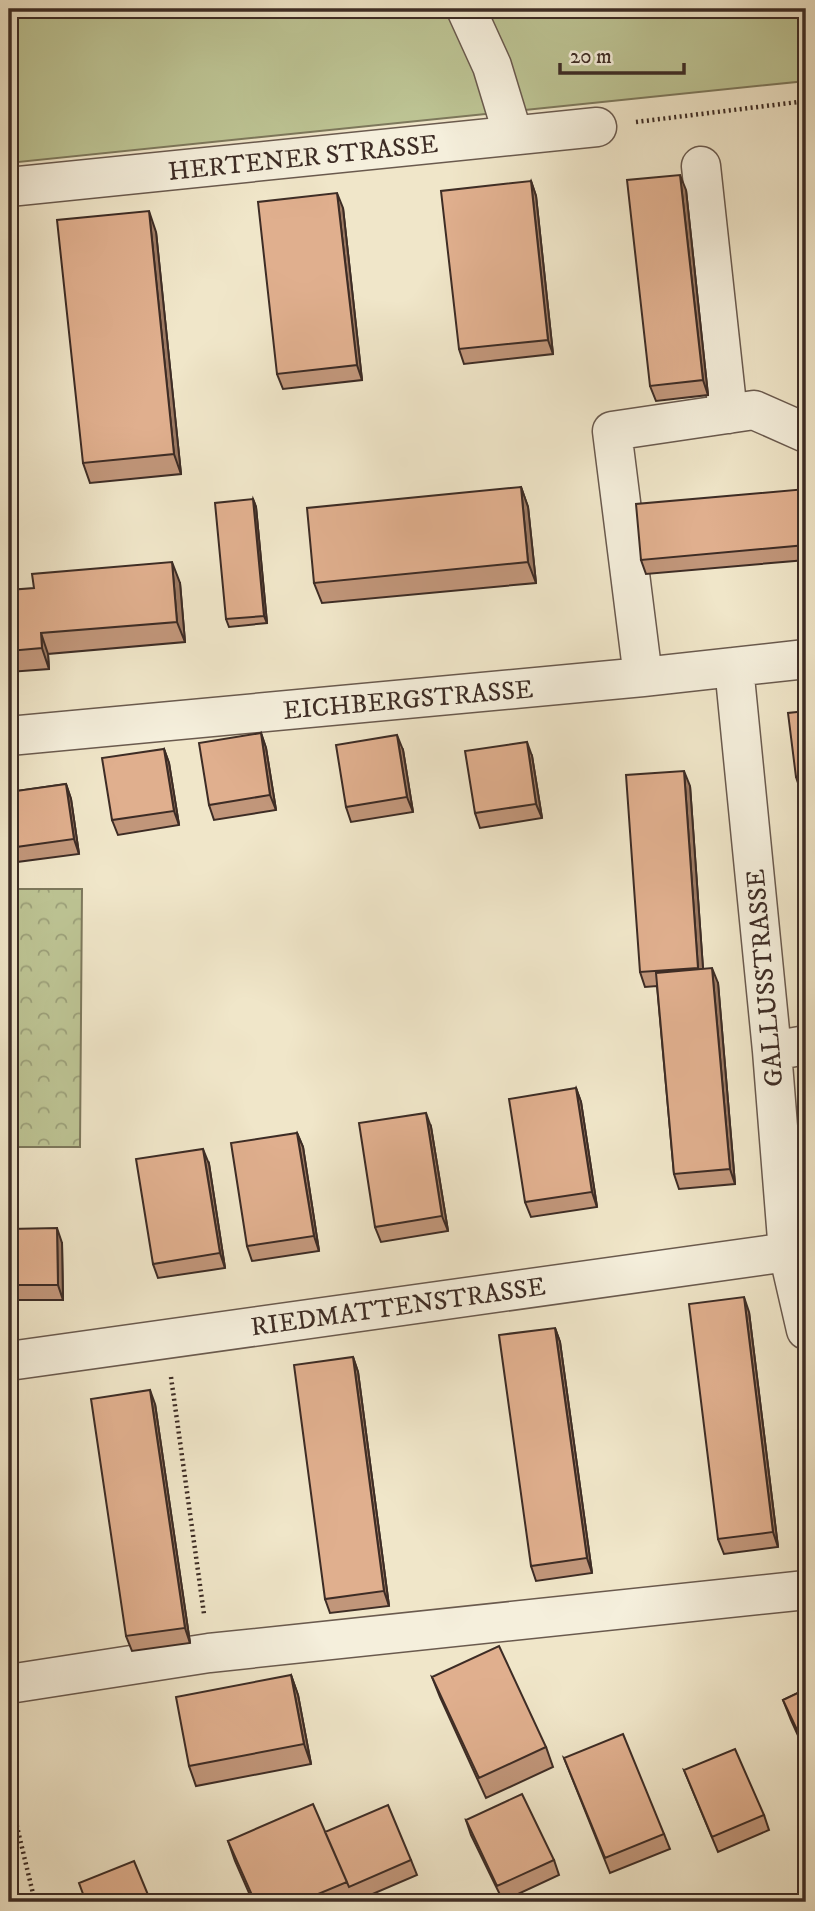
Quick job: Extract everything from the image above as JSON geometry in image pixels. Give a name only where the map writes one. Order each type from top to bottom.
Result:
[{"type":"street","points":[[466,9],[492,66],[513,135]]},
{"type":"street","name":"HERTENER STRASSE","points":[[9,187],[597,127]]},
{"type":"street","points":[[701,166],[729,414]]},
{"type":"street","points":[[643,677],[612,431],[754,410],[806,433]]},
{"type":"street","name":"EICHBERGSTRASSE","points":[[9,736],[643,677],[806,659]]},
{"type":"street","name":"GALLUSSTRASSE","points":[[734,667],[789,1048],[788,1252],[806,1330]]},
{"type":"street","name":"RIEDMATTENSTRASSE","points":[[9,1361],[788,1252]]},
{"type":"street","points":[[9,1684],[209,1653],[806,1590]]},
{"type":"path","points":[[597,127],[806,101]]},
{"type":"path","points":[[166,1339],[209,1653]]},
{"type":"path","points":[[9,1793],[36,1902]]},
{"type":"green space","points":[[9,9],[806,9],[806,81],[9,163]]},
{"type":"green space","points":[[9,889],[82,889],[80,1147],[9,1147]]},
{"type":"building","points":[[680,175],[703,380],[650,386],[627,180]]},
{"type":"building","points":[[531,181],[548,340],[459,349],[441,191]]},
{"type":"building","points":[[337,193],[357,365],[277,374],[258,202]]},
{"type":"building","points":[[149,211],[174,454],[83,463],[57,220]]},
{"type":"building","points":[[521,487],[528,562],[314,583],[307,508]]},
{"type":"building","points":[[806,489],[806,545],[641,560],[636,504]]},
{"type":"building","points":[[253,499],[264,616],[226,619],[215,503]]},
{"type":"building","points":[[172,562],[177,622],[41,633],[42,648],[9,651],[9,590],[34,588],[32,574]]},
{"type":"building","points":[[806,711],[806,776],[796,777],[788,713]]},
{"type":"building","points":[[261,733],[270,795],[209,805],[199,743]]},
{"type":"building","points":[[397,735],[407,797],[346,807],[336,745]]},
{"type":"building","points":[[527,742],[536,804],[475,813],[465,751]]},
{"type":"building","points":[[164,749],[174,811],[112,820],[102,758]]},
{"type":"building","points":[[684,771],[698,968],[640,972],[626,775]]},
{"type":"building","points":[[66,784],[74,839],[9,848],[9,792]]},
{"type":"building","points":[[806,895],[806,916],[803,896]]},
{"type":"building","points":[[712,968],[730,1169],[674,1174],[656,973]]},
{"type":"building","points":[[576,1088],[592,1192],[525,1202],[509,1099]]},
{"type":"building","points":[[426,1113],[442,1216],[375,1227],[359,1123]]},
{"type":"building","points":[[297,1133],[314,1236],[247,1246],[231,1143]]},
{"type":"building","points":[[203,1149],[220,1253],[153,1264],[136,1159]]},
{"type":"building","points":[[57,1228],[58,1285],[9,1285],[9,1229]]},
{"type":"building","points":[[744,1297],[773,1532],[718,1539],[689,1304]]},
{"type":"building","points":[[555,1328],[587,1558],[531,1566],[499,1335]]},
{"type":"building","points":[[353,1357],[384,1591],[325,1599],[294,1365]]},
{"type":"building","points":[[150,1390],[185,1628],[126,1636],[91,1399]]},
{"type":"building","points":[[499,1646],[546,1747],[479,1778],[432,1677]]},
{"type":"building","points":[[291,1675],[304,1744],[189,1766],[176,1697]]},
{"type":"building","points":[[806,1689],[806,1749],[783,1700]]},
{"type":"building","points":[[623,1734],[664,1834],[605,1858],[564,1758]]},
{"type":"building","points":[[735,1749],[764,1815],[712,1837],[684,1770]]},
{"type":"building","points":[[522,1794],[554,1860],[497,1886],[466,1820]]},
{"type":"building","points":[[313,1804],[347,1882],[299,1902],[255,1902],[228,1841]]},
{"type":"building","points":[[388,1805],[411,1860],[349,1887],[325,1832]]},
{"type":"building","points":[[134,1861],[151,1902],[86,1902],[79,1883]]},
{"type":"building","points":[[9,1875],[17,1902],[9,1902]]}]
